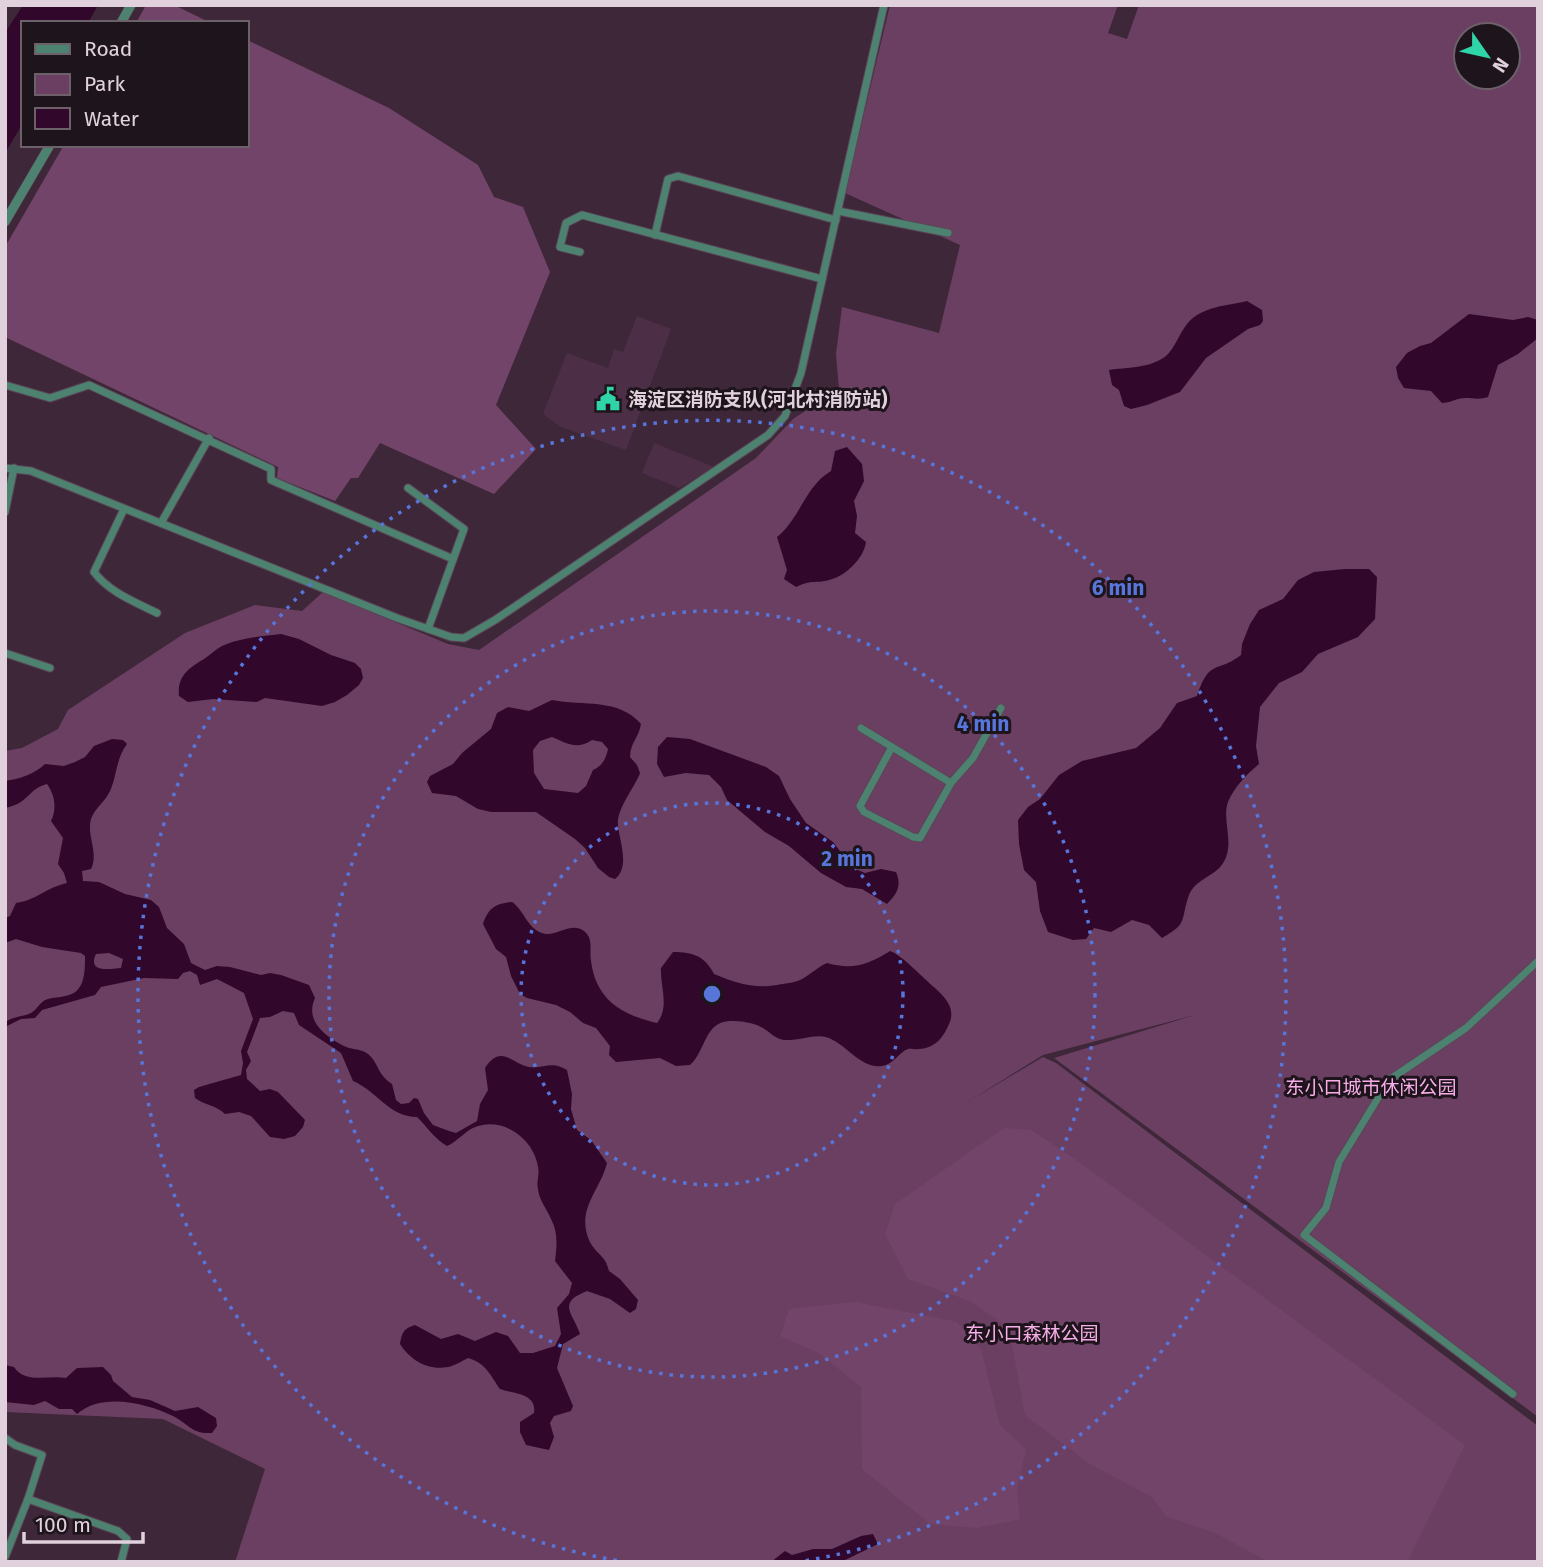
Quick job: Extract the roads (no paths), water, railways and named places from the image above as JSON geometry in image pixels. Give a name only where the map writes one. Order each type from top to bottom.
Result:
[{"type":"street","points":[[122,21],[131,5]]},
{"type":"street","points":[[5,512],[9,468],[31,471],[428,629],[464,638],[495,620],[768,435],[785,416],[801,373],[884,5]]},
{"type":"street","points":[[5,222],[49,147]]},
{"type":"street","points":[[655,235],[668,179],[678,176],[836,220]]},
{"type":"street","points":[[838,211],[948,233]]},
{"type":"street","points":[[580,252],[560,247],[566,223],[582,215],[822,279]]},
{"type":"street","points":[[5,386],[50,398],[89,386],[209,438],[271,469],[271,480],[453,559]]},
{"type":"street","points":[[161,523],[209,438]]},
{"type":"street","points":[[408,488],[464,529],[428,629]]},
{"type":"street","points":[[124,509],[94,572],[115,591],[157,613]]},
{"type":"street","points":[[5,653],[50,668]]},
{"type":"street","points":[[892,747],[860,806],[864,812],[920,838],[951,783],[973,758],[1001,708]]},
{"type":"street","points":[[861,728],[951,783]]},
{"type":"street","points":[[1513,1394],[1304,1236],[1326,1208],[1339,1162],[1389,1080],[1466,1028],[1538,961]]},
{"type":"street","points":[[5,1438],[15,1445],[42,1455],[5,1557]]},
{"type":"street","points":[[28,1499],[118,1531],[127,1539],[121,1562]]},
{"type":"water","points":[[23,5],[98,5],[89,21],[21,21],[21,126],[5,153],[5,33]]},
{"type":"water","points":[[1247,301],[1262,310],[1263,321],[1260,325],[1248,329],[1206,358],[1180,392],[1131,409],[1124,406],[1119,390],[1112,385],[1109,370],[1145,365],[1159,360],[1169,353],[1193,318],[1215,308]]},
{"type":"water","points":[[1469,314],[1513,320],[1528,317],[1538,320],[1538,338],[1498,365],[1488,397],[1462,398],[1442,403],[1431,391],[1404,388],[1396,367],[1407,353],[1431,343]]},
{"type":"water","points":[[847,447],[862,464],[864,481],[854,501],[857,516],[855,533],[866,542],[865,548],[858,560],[842,575],[796,587],[784,579],[787,570],[777,537],[785,530],[815,485],[831,471],[835,451]]},
{"type":"water","points":[[1369,569],[1377,577],[1375,619],[1358,637],[1318,654],[1302,672],[1279,683],[1260,707],[1256,746],[1259,764],[1241,781],[1228,802],[1226,858],[1217,870],[1192,890],[1180,924],[1162,938],[1149,925],[1132,920],[1111,932],[1094,928],[1086,939],[1073,940],[1048,932],[1040,911],[1036,882],[1024,870],[1019,844],[1018,820],[1028,807],[1040,799],[1059,775],[1082,761],[1136,748],[1160,728],[1177,703],[1197,696],[1210,671],[1241,655],[1242,644],[1250,624],[1259,610],[1283,599],[1298,580],[1314,572]]},
{"type":"water","points":[[281,634],[355,663],[361,669],[363,678],[359,685],[335,702],[322,706],[265,698],[257,702],[213,699],[188,702],[179,696],[180,683],[185,673],[220,647],[243,639]]},
{"type":"water","points":[[552,700],[600,704],[622,710],[641,724],[630,757],[640,773],[618,819],[623,861],[620,874],[615,879],[598,868],[585,848],[575,839],[536,812],[491,812],[478,809],[456,796],[432,793],[427,782],[430,776],[453,764],[491,729],[497,713],[508,707],[529,711]],"holes":[[[552,737],[577,745],[592,740],[602,742],[608,749],[603,762],[593,770],[586,786],[578,793],[544,789],[534,773],[533,750],[540,741]]]},
{"type":"water","points":[[667,737],[690,739],[766,767],[779,776],[806,823],[833,842],[853,868],[865,873],[881,869],[896,872],[898,889],[893,897],[887,904],[862,889],[846,887],[821,873],[727,800],[721,787],[709,775],[686,773],[664,777],[657,764],[658,747]]},
{"type":"water","points":[[112,739],[123,740],[127,744],[110,791],[91,820],[94,858],[91,869],[82,871],[83,881],[99,882],[125,894],[151,900],[159,907],[167,928],[184,944],[191,963],[205,970],[217,966],[261,975],[281,975],[309,985],[315,998],[312,1013],[322,1032],[345,1047],[368,1054],[392,1084],[396,1100],[401,1104],[418,1099],[433,1125],[456,1133],[477,1121],[480,1104],[488,1090],[485,1068],[496,1057],[506,1057],[529,1067],[552,1065],[567,1070],[572,1094],[571,1109],[577,1130],[591,1140],[607,1163],[587,1209],[585,1219],[589,1240],[609,1271],[620,1279],[638,1300],[636,1309],[630,1313],[610,1299],[587,1291],[569,1304],[580,1334],[563,1344],[557,1368],[573,1406],[571,1411],[554,1416],[550,1423],[554,1437],[549,1450],[526,1445],[520,1432],[520,1422],[534,1413],[532,1402],[523,1395],[500,1389],[479,1363],[468,1358],[441,1368],[427,1366],[409,1355],[400,1344],[404,1332],[415,1325],[441,1339],[458,1334],[475,1341],[496,1332],[508,1336],[520,1353],[533,1353],[555,1346],[561,1334],[557,1308],[569,1294],[572,1283],[555,1261],[556,1234],[541,1201],[535,1157],[530,1147],[515,1132],[505,1127],[484,1125],[473,1128],[447,1146],[417,1117],[399,1113],[353,1081],[341,1053],[299,1025],[294,1013],[283,1011],[260,1018],[247,1052],[251,1061],[246,1070],[247,1079],[260,1091],[270,1089],[278,1092],[305,1120],[295,1136],[284,1139],[270,1137],[251,1116],[239,1112],[225,1114],[195,1098],[194,1090],[199,1087],[241,1075],[241,1051],[253,1019],[244,993],[217,979],[200,985],[197,975],[190,971],[183,973],[178,979],[144,978],[101,987],[95,995],[42,1010],[35,1018],[21,1019],[5,1027],[5,1022],[31,1013],[45,1000],[77,991],[84,975],[85,956],[16,939],[5,943],[5,918],[10,916],[16,903],[67,883],[58,864],[63,838],[51,821],[54,807],[50,788],[47,784],[40,787],[19,803],[5,808],[5,781],[26,776],[45,764],[64,766],[75,762],[85,757],[94,746]],"holes":[[[109,953],[123,959],[121,968],[101,968],[94,964],[96,954]]]},
{"type":"water","points":[[512,902],[537,931],[547,934],[579,928],[584,931],[590,941],[598,986],[613,1004],[644,1020],[657,1023],[661,1017],[664,1004],[661,968],[673,952],[698,956],[714,974],[760,986],[797,981],[827,963],[860,965],[890,951],[907,962],[943,996],[951,1009],[951,1019],[944,1034],[934,1044],[925,1048],[908,1049],[882,1066],[867,1064],[826,1037],[784,1040],[757,1025],[734,1021],[715,1026],[690,1065],[676,1066],[660,1058],[616,1062],[609,1055],[610,1046],[596,1028],[583,1023],[556,1005],[520,994],[506,957],[496,949],[483,924],[493,907]]},
{"type":"water","points":[[5,1365],[14,1367],[24,1375],[37,1378],[66,1378],[77,1368],[103,1367],[113,1381],[132,1397],[150,1400],[175,1411],[198,1407],[216,1418],[217,1426],[212,1433],[199,1432],[162,1411],[124,1402],[99,1403],[77,1414],[72,1409],[59,1409],[45,1401],[34,1405],[5,1402]]},
{"type":"water","points":[[873,1534],[878,1544],[841,1562],[771,1562],[785,1551],[792,1555],[813,1549],[832,1549],[861,1536]]},
{"type":"place","name":"海淀区消防支队(河北村消防站)","points":[[608,399]]},
{"type":"park label","name":"东小口城市休闲公园","points":[[1371,1087]]},
{"type":"park label","name":"东小口森林公园","points":[[1032,1333]]}]
